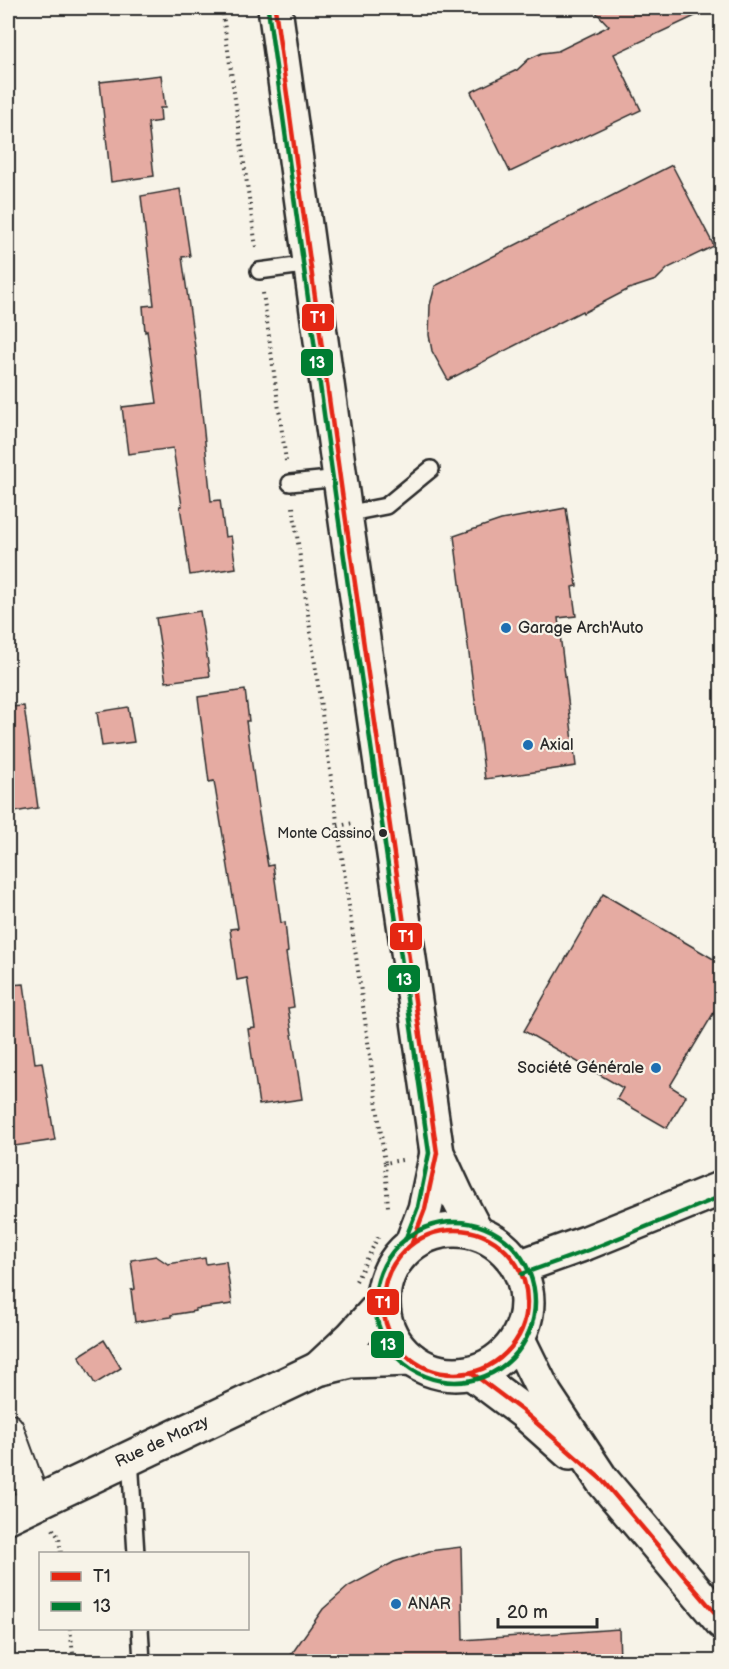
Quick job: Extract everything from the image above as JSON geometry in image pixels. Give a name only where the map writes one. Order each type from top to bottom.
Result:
[{"type":"main road","points":[[275,8],[437,1153],[476,1232]]},
{"type":"main road","points":[[412,1243],[425,1209],[437,1153]]},
{"type":"main road","points":[[519,1267],[586,1244],[722,1188]]},
{"type":"main road","points":[[454,1229],[476,1232],[494,1240],[508,1252],[519,1267],[527,1290],[526,1315],[518,1338],[506,1354],[490,1365],[472,1372],[450,1374],[429,1370],[411,1359],[396,1344],[386,1325],[382,1304],[385,1281],[396,1260],[412,1243],[432,1232],[454,1229]]},
{"type":"main road","name":"Rue de Marzy","points":[[318,1369],[382,1304]]},
{"type":"main road","points":[[518,1338],[545,1394],[602,1480],[722,1622]]},
{"type":"main road","name":"Rue de Marzy","points":[[21,1509],[318,1369],[351,1361],[411,1359]]},
{"type":"main road","points":[[472,1372],[524,1412],[602,1480]]},
{"type":"street","points":[[8,1429],[21,1509]]},
{"type":"lane","points":[[259,271],[310,264]]},
{"type":"lane","points":[[345,514],[386,506],[431,469]]},
{"type":"lane","points":[[290,483],[340,478]]},
{"type":"lane","points":[[130,1458],[136,1552]]},
{"type":"lane","points":[[140,1630],[142,1662]]},
{"type":"path","points":[[222,8],[385,1163],[389,1215]]},
{"type":"path","points":[[338,825],[354,823]]},
{"type":"path","points":[[385,1163],[437,1153]]},
{"type":"path","points":[[352,1287],[379,1235]]},
{"type":"path","points":[[70,1630],[74,1662]]},
{"type":"building","points":[[592,8],[712,8],[614,54],[641,110],[510,172],[471,92],[517,70],[529,59],[542,53],[558,51],[609,26]]},
{"type":"building","points":[[161,75],[165,108],[160,108],[161,121],[148,123],[154,176],[111,182],[100,82]]},
{"type":"building","points":[[672,165],[714,246],[668,268],[656,280],[629,289],[583,313],[582,311],[448,380],[432,351],[429,335],[430,305],[435,286]]},
{"type":"building","points":[[180,189],[190,256],[182,257],[196,354],[211,501],[220,500],[225,537],[231,536],[236,568],[190,575],[173,448],[128,454],[122,407],[157,403],[147,331],[145,332],[143,306],[154,305],[141,196]]},
{"type":"building","points":[[566,508],[577,586],[572,587],[576,616],[558,618],[576,766],[485,779],[454,536],[501,520]]},
{"type":"building","points":[[200,611],[210,676],[166,682],[156,618]]},
{"type":"building","points":[[245,690],[249,721],[246,721],[268,866],[273,865],[281,923],[285,922],[288,952],[286,953],[294,1007],[288,1008],[302,1099],[259,1105],[248,1029],[255,1028],[247,978],[237,980],[230,929],[238,928],[214,781],[209,782],[198,697]]},
{"type":"building","points":[[24,706],[38,808],[8,813],[8,707]]},
{"type":"building","points":[[128,707],[134,742],[102,746],[97,712]]},
{"type":"building","points":[[603,894],[722,964],[722,999],[670,1086],[686,1096],[667,1128],[617,1099],[623,1088],[524,1031]]},
{"type":"building","points":[[24,984],[35,1063],[42,1062],[55,1140],[8,1147],[8,985]]},
{"type":"building","points":[[156,1256],[168,1264],[205,1258],[206,1264],[226,1261],[232,1304],[195,1309],[195,1311],[171,1315],[171,1317],[135,1322],[131,1290],[135,1289],[131,1260]]},
{"type":"building","points":[[104,1340],[121,1368],[95,1384],[79,1356]]},
{"type":"building","name":"ANAR","points":[[461,1547],[463,1640],[619,1629],[620,1662],[286,1662],[323,1609],[349,1586],[394,1562],[429,1551]]},
{"type":"transit line","name":"T1","points":[[275,8],[437,1153],[425,1209],[412,1243]]},
{"type":"transit line","name":"13","points":[[268,9],[429,1153],[418,1207],[405,1240]]},
{"type":"transit line","name":"13","points":[[522,1274],[589,1250],[722,1196]]},
{"type":"transit line","name":"13","points":[[455,1222],[486,1228],[511,1246],[529,1271],[535,1302],[529,1333],[511,1358],[486,1376],[455,1382],[424,1376],[399,1358],[381,1333],[375,1302],[381,1271],[399,1246],[424,1228],[455,1222]]},
{"type":"transit line","name":"T1","points":[[455,1230],[483,1235],[506,1251],[522,1274],[527,1302],[522,1330],[506,1353],[483,1369],[455,1374],[427,1369],[404,1353],[388,1330],[383,1302],[388,1274],[404,1251],[427,1235],[455,1230]]},
{"type":"transit line","name":"T1","points":[[472,1373],[524,1412],[602,1480],[722,1621]]},
{"type":"place","name":"Garage Arch'Auto","points":[[506,628]]},
{"type":"place","name":"Axial","points":[[528,745]]},
{"type":"place","name":"Monte Cassino","points":[[383,833]]},
{"type":"place","name":"Société Générale","points":[[656,1068]]},
{"type":"place","name":"ANAR","points":[[396,1604]]}]
